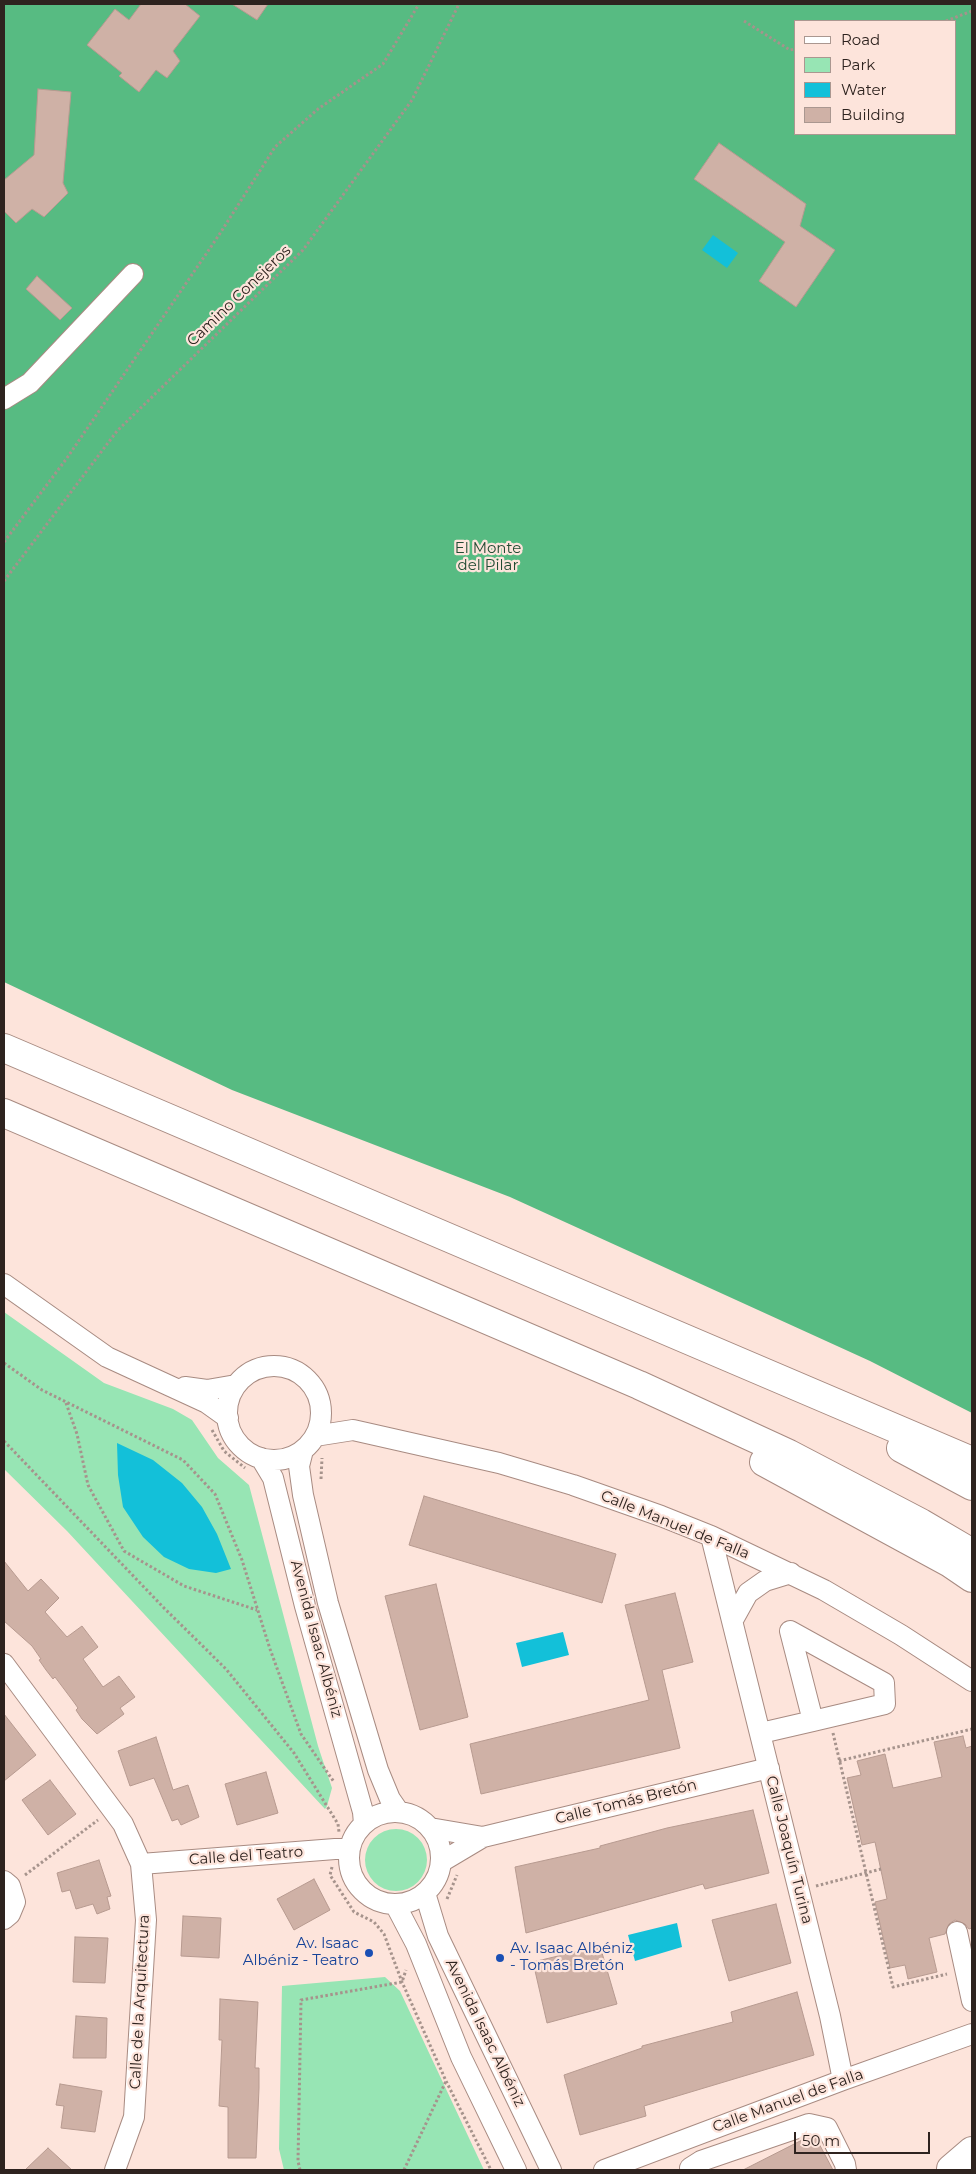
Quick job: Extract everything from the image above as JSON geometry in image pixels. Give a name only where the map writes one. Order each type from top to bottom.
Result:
[{"type":"highway","points":[[4,1048],[972,1461]]},
{"type":"highway","points":[[4,1113],[670,1399],[748,1453],[961,1558],[972,1579]]},
{"type":"highway","points":[[723,1354],[972,1486]]},
{"type":"highway","points":[[951,2169],[972,2151]]},
{"type":"street","points":[[5,396],[30,383],[133,274]]},
{"type":"street","points":[[4,1284],[107,1357],[207,1403],[228,1418]]},
{"type":"street","points":[[271,1366],[284,1367],[297,1372],[308,1380],[316,1392],[320,1404],[320,1421],[309,1443],[290,1457],[275,1460],[260,1458],[245,1450],[233,1435],[228,1418],[229,1401],[236,1386],[246,1376],[258,1369],[271,1366]]},
{"type":"street","points":[[173,1386],[207,1390],[236,1386]]},
{"type":"street","name":"Calle Manuel de Falla","points":[[320,1404],[354,1430],[517,1468],[652,1512],[711,1536],[791,1573],[901,1635],[972,1681]]},
{"type":"street","name":"Calle Manuel de Falla","points":[[309,1443],[354,1430]]},
{"type":"street","name":"Avenida Isaac Albéniz","points":[[309,1443],[299,1466],[303,1495],[328,1603],[378,1770],[390,1799],[399,1812]]},
{"type":"street","name":"Avenida Isaac Albéniz","points":[[260,1458],[274,1478],[305,1606],[364,1812],[364,1824]]},
{"type":"street","name":"Calle Joaquín Turina","points":[[711,1536],[830,2016],[843,2080]]},
{"type":"street","points":[[733,1620],[748,1593],[765,1581],[791,1573]]},
{"type":"street","points":[[760,1733],[821,1719],[885,1704],[884,1683],[790,1632],[821,1719]]},
{"type":"street","name":"Calle de la Arquitectura","points":[[4,1664],[123,1824],[141,1864],[146,1920],[134,2117],[115,2170]]},
{"type":"street","name":"Calle Tomás Bretón","points":[[441,1862],[482,1836],[769,1768]]},
{"type":"street","points":[[399,1812],[416,1817],[430,1828],[440,1844],[441,1862],[436,1879],[425,1893],[411,1901],[395,1904],[380,1901],[366,1893],[356,1881],[342,1849],[364,1824],[380,1814],[399,1812]]},
{"type":"street","name":"Calle Tomás Bretón","points":[[430,1828],[482,1836]]},
{"type":"street","name":"Calle del Teatro","points":[[141,1864],[342,1849]]},
{"type":"street","points":[[4,1919],[10,1914],[15,1902],[7,1884]]},
{"type":"street","name":"Avenida Isaac Albéniz","points":[[425,1893],[438,1936],[551,2170]]},
{"type":"street","name":"Avenida Isaac Albéniz","points":[[395,1904],[416,1944],[461,2057],[516,2170]]},
{"type":"street","points":[[956,1932],[972,2001]]},
{"type":"street","name":"Calle Manuel de Falla","points":[[604,2170],[843,2080],[972,2034]]},
{"type":"street","points":[[694,2136],[697,2167],[809,2124],[827,2128],[845,2164],[846,2170]]},
{"type":"path","points":[[4,542],[67,458],[219,235],[274,147],[318,109],[383,64],[419,4]]},
{"type":"path","name":"Camino Conejeros","points":[[4,581],[117,431],[303,250],[412,100],[459,4]]},
{"type":"path","points":[[949,20],[972,11]]},
{"type":"path","points":[[744,21],[790,50],[794,49]]},
{"type":"path","points":[[4,1363],[42,1390],[183,1460],[215,1494],[242,1560],[270,1649],[301,1734],[334,1782],[354,1776]]},
{"type":"path","points":[[66,1402],[77,1434],[88,1486],[124,1551],[184,1586],[257,1610]]},
{"type":"path","points":[[4,1441],[164,1608],[226,1669],[294,1753],[338,1824],[342,1849],[330,1875],[354,1912],[374,1922],[384,1934],[402,1982],[446,2080],[491,2170]]},
{"type":"path","points":[[821,1719],[840,1760],[893,1987],[966,1969]]},
{"type":"path","points":[[840,1760],[972,1729]]},
{"type":"path","points":[[7,1884],[112,1809]]},
{"type":"path","points":[[814,1877],[816,1886],[880,1868]]},
{"type":"path","points":[[300,2170],[298,2161],[301,2000],[402,1982]]},
{"type":"path","points":[[404,2170],[446,2080],[461,2057]]},
{"type":"green space","name":"El Monte del Pilar","points":[[4,4],[972,4],[972,1413],[870,1361],[510,1197],[232,1090],[4,982]]},
{"type":"green space","points":[[4,1312],[104,1383],[173,1409],[192,1420],[218,1458],[249,1485],[318,1746],[332,1788],[325,1809],[67,1531],[4,1469]]},
{"type":"green space","points":[[390,1829],[402,1829],[418,1838],[425,1848],[427,1860],[425,1872],[418,1882],[402,1891],[390,1891],[379,1886],[370,1877],[365,1866],[365,1854],[370,1843],[379,1834]]},
{"type":"green space","points":[[385,1977],[400,1991],[484,2170],[284,2170],[279,2149],[282,1986]]},
{"type":"water","points":[[713,235],[738,253],[727,268],[702,250]]},
{"type":"water","points":[[117,1443],[153,1460],[182,1483],[202,1507],[217,1534],[231,1569],[216,1573],[189,1569],[164,1557],[143,1537],[123,1507],[118,1475]]},
{"type":"water","points":[[563,1632],[569,1655],[522,1667],[516,1643]]},
{"type":"water","points":[[677,1923],[682,1947],[635,1961],[628,1935]]},
{"type":"building","points":[[141,4],[185,4],[200,16],[173,51],[180,61],[167,78],[156,70],[139,92],[119,76],[122,73],[87,45],[115,9],[129,20]]},
{"type":"building","points":[[232,4],[268,4],[257,20]]},
{"type":"building","points":[[38,89],[71,92],[63,183],[68,193],[44,217],[32,209],[16,223],[4,211],[4,180],[34,155]]},
{"type":"building","points":[[719,143],[806,204],[800,226],[835,250],[796,307],[759,281],[785,242],[694,179]]},
{"type":"building","points":[[37,276],[72,308],[60,320],[26,289]]},
{"type":"building","points":[[424,1496],[616,1554],[602,1603],[409,1545]]},
{"type":"building","points":[[4,1561],[28,1591],[41,1579],[59,1598],[45,1612],[67,1637],[82,1626],[98,1647],[83,1659],[103,1687],[119,1676],[135,1697],[120,1708],[124,1714],[97,1734],[82,1719],[76,1710],[78,1708],[55,1677],[53,1679],[46,1670],[32,1646],[4,1621]]},
{"type":"building","points":[[436,1584],[468,1717],[420,1730],[385,1596]]},
{"type":"building","points":[[675,1593],[693,1662],[662,1670],[680,1748],[481,1794],[470,1744],[649,1700],[625,1605]]},
{"type":"building","points":[[4,1714],[36,1755],[4,1781]]},
{"type":"building","points":[[963,1736],[966,1748],[972,1746],[972,1928],[969,1929],[965,1924],[955,1920],[949,1924],[945,1934],[929,1938],[937,1972],[908,1979],[905,1965],[890,1968],[875,1902],[887,1899],[875,1842],[862,1845],[847,1778],[861,1775],[857,1761],[885,1754],[893,1788],[942,1777],[934,1742]]},
{"type":"building","points":[[156,1737],[173,1790],[188,1785],[199,1817],[181,1825],[178,1819],[172,1821],[154,1778],[130,1786],[118,1751]]},
{"type":"building","points":[[266,1772],[278,1813],[237,1825],[225,1784]]},
{"type":"building","points":[[50,1780],[76,1814],[48,1835],[22,1800]]},
{"type":"building","points":[[753,1810],[769,1873],[705,1889],[703,1884],[526,1933],[515,1867],[600,1848],[600,1846],[667,1828]]},
{"type":"building","points":[[99,1860],[111,1896],[107,1897],[110,1909],[97,1914],[93,1904],[76,1909],[70,1890],[62,1892],[57,1873]]},
{"type":"building","points":[[314,1879],[330,1910],[294,1930],[277,1899]]},
{"type":"building","points":[[776,1904],[791,1963],[729,1981],[712,1920]]},
{"type":"building","points":[[183,1916],[221,1918],[219,1958],[181,1956]]},
{"type":"building","points":[[75,1937],[108,1938],[105,1983],[73,1982]]},
{"type":"building","points":[[600,1946],[617,2004],[547,2023],[533,1962]]},
{"type":"building","points":[[797,1992],[814,2055],[644,2106],[646,2116],[580,2135],[564,2075],[642,2048],[642,2046],[733,2022],[731,2012]]},
{"type":"building","points":[[220,1999],[258,2002],[255,2068],[259,2068],[256,2158],[228,2158],[228,2107],[219,2106],[222,2040],[219,2040]]},
{"type":"building","points":[[76,2016],[107,2018],[106,2058],[73,2058]]},
{"type":"building","points":[[60,2084],[102,2091],[95,2132],[61,2128],[64,2106],[56,2105]]},
{"type":"building","points":[[810,2136],[816,2138],[833,2170],[743,2170]]},
{"type":"building","points":[[48,2148],[72,2170],[25,2170]]},
{"type":"place","name":"Av. Isaac Albéniz - Teatro","points":[[369,1953]]},
{"type":"place","name":"Av. Isaac Albéniz - Tomás Bretón","points":[[500,1958]]}]
